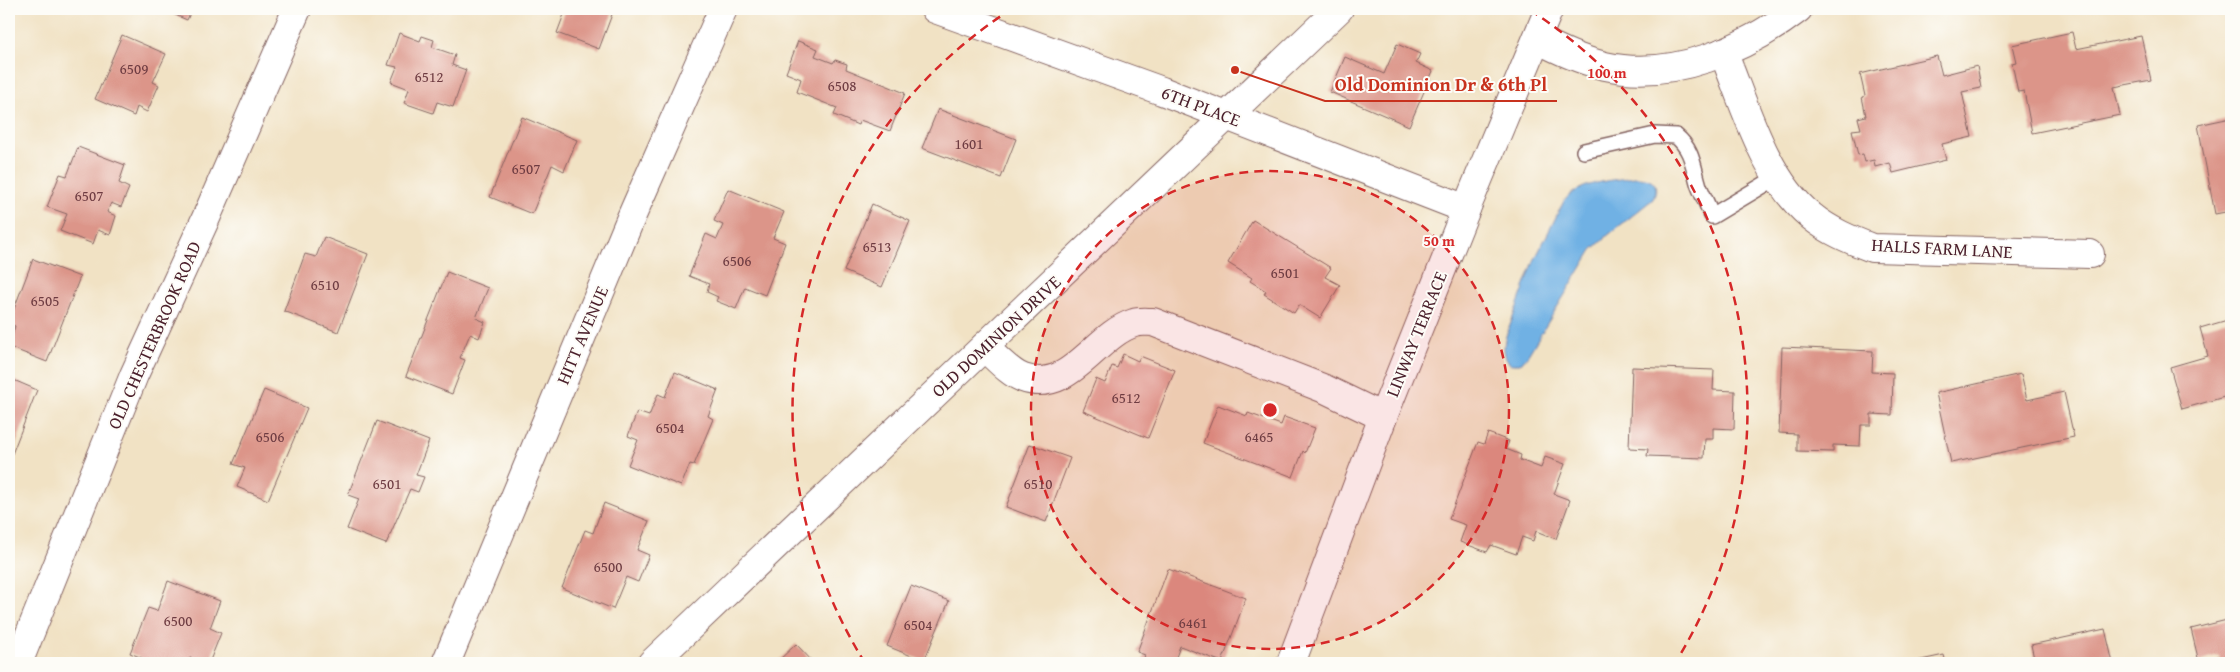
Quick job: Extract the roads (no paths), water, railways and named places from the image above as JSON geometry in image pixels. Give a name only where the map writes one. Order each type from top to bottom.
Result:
[{"type":"street","name":"OLD CHESTERBROOK ROAD","points":[[18,663],[134,375],[206,218],[297,9]]},
{"type":"street","name":"HITT AVENUE","points":[[446,663],[630,220],[723,9]]},
{"type":"street","name":"6TH PLACE","points":[[935,9],[1227,117],[1466,209]]},
{"type":"street","name":"OLD DOMINION DRIVE","points":[[652,663],[1339,9]]},
{"type":"street","name":"LINWAY TERRACE","points":[[1290,663],[1383,417],[1466,209],[1549,9]]},
{"type":"street","points":[[1537,39],[1576,58],[1606,66],[1628,69],[1661,68],[1686,63],[1722,52],[1755,38],[1798,9]]},
{"type":"street","name":"HALLS FARM LANE","points":[[1722,52],[1766,157],[1778,177],[1810,216],[1851,240],[1872,248],[2090,254]]},
{"type":"street","points":[[984,347],[1023,378],[1042,382],[1062,376],[1122,328],[1136,322],[1153,322],[1325,388],[1383,417]]},
{"type":"lane","points":[[1584,151],[1655,135],[1676,136],[1688,148],[1692,156],[1699,186],[1712,216],[1778,177]]},
{"type":"water","points":[[1634,177],[1649,179],[1655,184],[1656,188],[1653,199],[1592,250],[1528,355],[1520,364],[1510,364],[1504,351],[1506,336],[1534,261],[1564,201],[1571,194],[1587,186]]},
{"type":"place","name":"Old Dominion Dr & 6th Pl","points":[[1235,70]]}]
